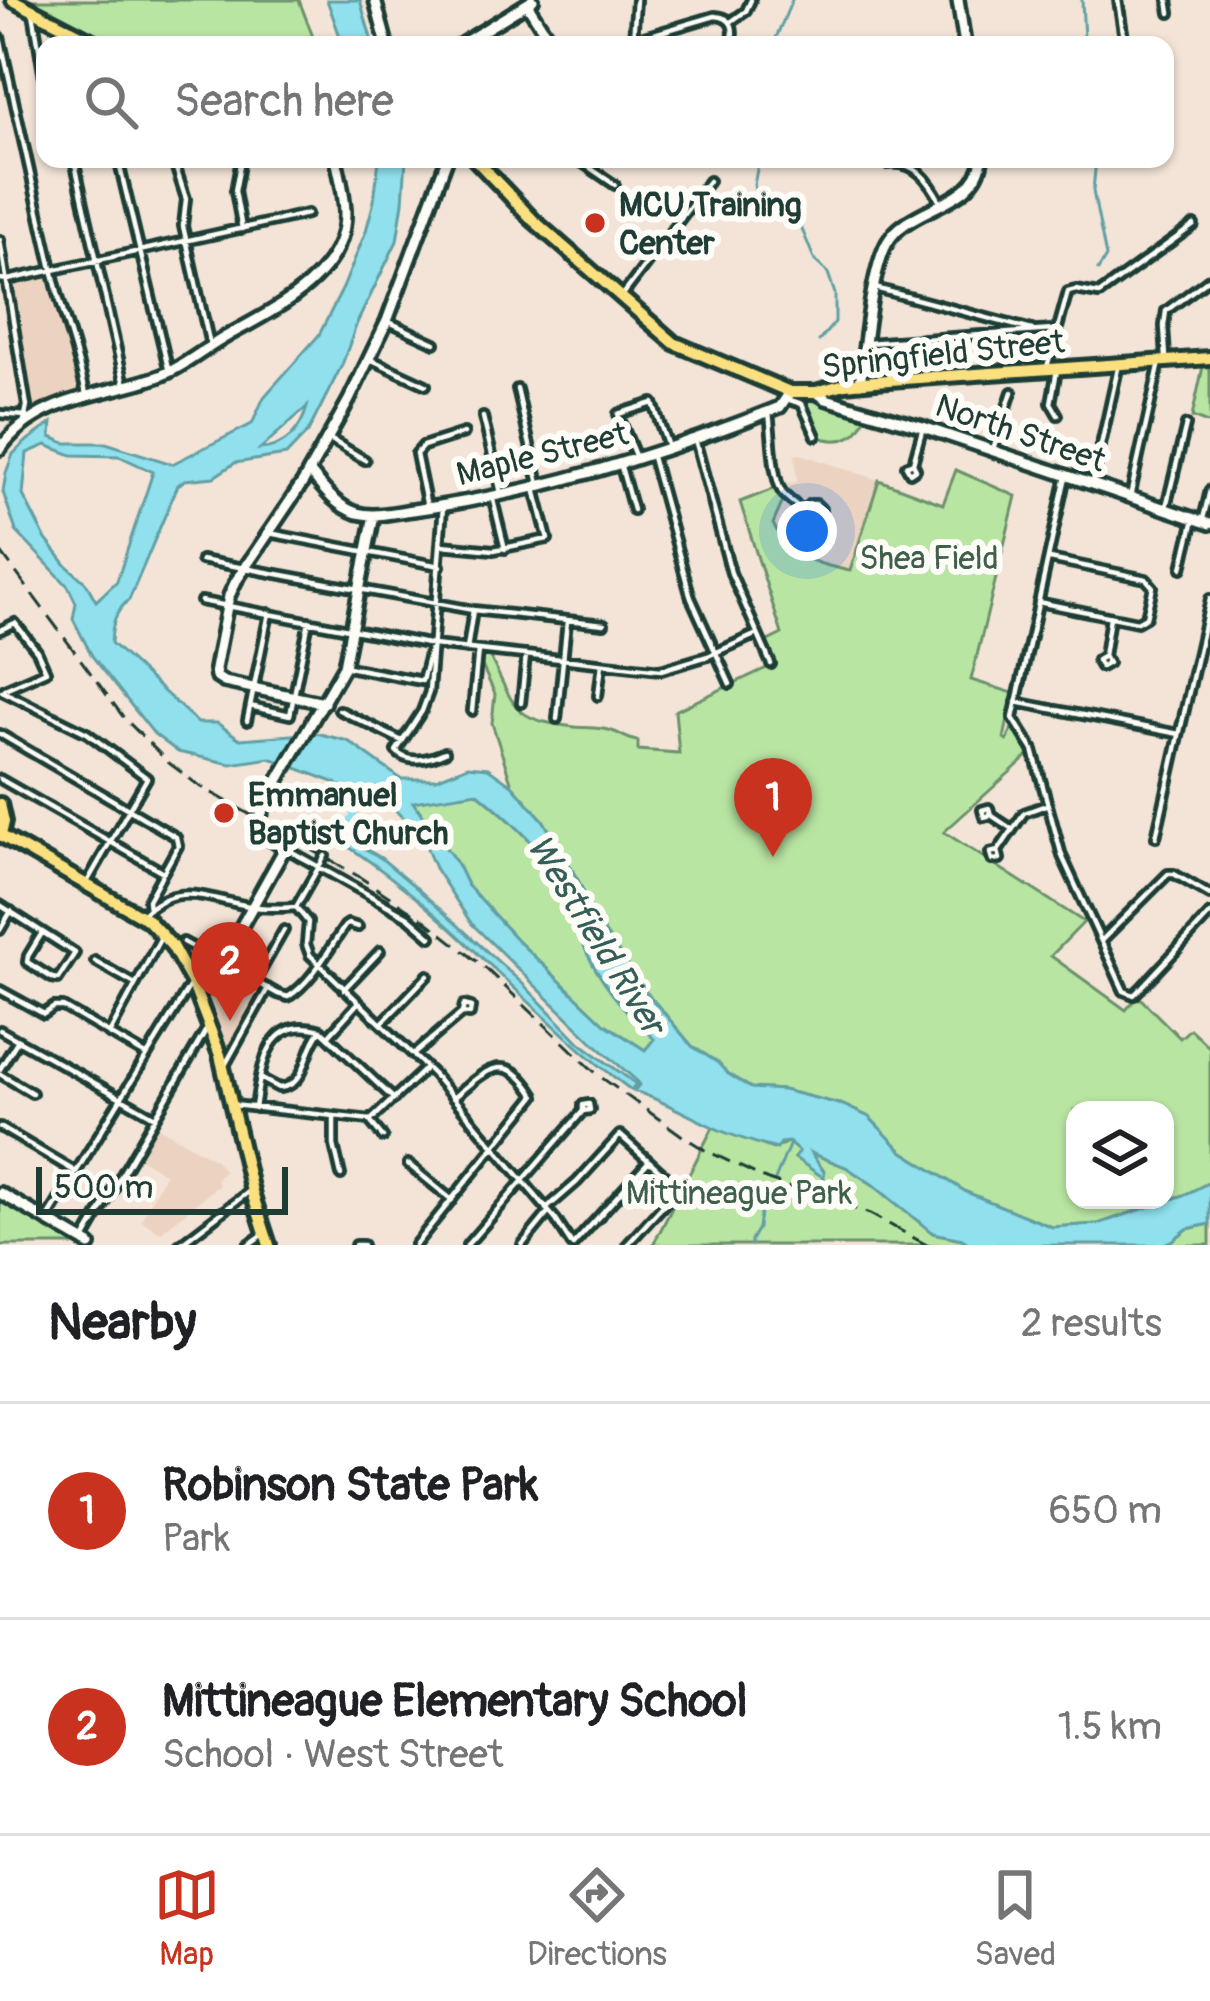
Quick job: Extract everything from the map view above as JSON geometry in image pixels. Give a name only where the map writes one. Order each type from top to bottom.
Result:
[{"type":"main road","points":[[13,0],[79,36]]},
{"type":"main road","points":[[375,0],[385,36]]},
{"type":"main road","points":[[960,1],[964,36]]},
{"type":"main road","points":[[475,36],[530,2],[548,36]]},
{"type":"main road","points":[[0,449],[24,421],[86,394],[169,372],[292,299],[330,258],[341,235],[345,218],[338,168]]},
{"type":"main road","points":[[324,703],[216,677],[232,586],[328,438],[387,321],[444,168]]},
{"type":"main road","name":"Springfield Street","points":[[483,168],[523,211],[674,343],[788,395],[860,382],[1210,358]]},
{"type":"main road","points":[[860,382],[875,288],[890,238],[904,224],[973,183],[981,168]]},
{"type":"main road","name":"North Street","points":[[816,392],[1202,522]]},
{"type":"main road","name":"Maple Street","points":[[374,515],[443,506],[620,463],[780,407],[788,395]]},
{"type":"main road","points":[[192,982],[222,963],[285,848],[256,828],[344,667],[374,515],[339,505],[309,471]]},
{"type":"main road","points":[[0,803],[4,822],[0,836],[145,912],[163,934],[192,982],[222,1061],[267,1239]]},
{"type":"main road","points":[[0,1193],[87,1243]]},
{"type":"street","points":[[633,36],[636,0]]},
{"type":"street","points":[[730,22],[746,11],[751,0]]},
{"type":"street","points":[[1118,0],[1124,36]]},
{"type":"street","points":[[1168,0],[1171,13]]},
{"type":"street","points":[[32,10],[37,36]]},
{"type":"street","points":[[646,36],[722,16],[730,22],[733,36]]},
{"type":"street","points":[[65,27],[65,36]]},
{"type":"street","points":[[0,37],[52,272],[86,394]]},
{"type":"street","points":[[76,168],[125,385]]},
{"type":"street","points":[[120,168],[169,372]]},
{"type":"street","points":[[176,168],[186,199],[182,219],[210,346]]},
{"type":"street","points":[[240,168],[236,197],[242,229]]},
{"type":"street","points":[[590,168],[615,185]]},
{"type":"street","points":[[908,168],[924,175],[941,203]]},
{"type":"street","points":[[620,298],[709,181]]},
{"type":"street","points":[[4,280],[307,214]]},
{"type":"street","points":[[1058,415],[1051,403],[1052,369],[1065,297],[1076,290],[1098,295],[1194,225]]},
{"type":"street","points":[[0,240],[24,421],[0,414]]},
{"type":"street","points":[[1130,497],[1163,362],[1166,311],[1210,278]]},
{"type":"street","points":[[875,288],[1038,332]]},
{"type":"street","points":[[992,335],[993,319]]},
{"type":"street","points":[[387,321],[435,344]]},
{"type":"street","points":[[866,343],[1052,331],[1057,326]]},
{"type":"street","points":[[368,358],[426,385]]},
{"type":"street","points":[[1092,484],[1119,364]]},
{"type":"street","points":[[441,544],[488,550],[548,539],[518,389]]},
{"type":"street","points":[[993,451],[1012,392]]},
{"type":"street","points":[[788,395],[802,404],[816,436]]},
{"type":"street","points":[[636,458],[618,415],[653,403],[668,447]]},
{"type":"street","points":[[769,411],[780,489],[805,509]]},
{"type":"street","points":[[483,417],[505,549]]},
{"type":"street","points":[[1165,509],[1186,425]]},
{"type":"street","points":[[913,463],[923,427]]},
{"type":"street","points":[[427,508],[416,454],[423,446],[464,434]]},
{"type":"street","points":[[328,438],[365,460]]},
{"type":"street","points":[[694,438],[731,573],[771,664]]},
{"type":"street","points":[[651,453],[691,598],[730,684]]},
{"type":"street","points":[[620,463],[633,510]]},
{"type":"street","points":[[1066,476],[1013,718],[1033,750],[1061,856],[1122,989],[1134,995],[1210,914]]},
{"type":"street","points":[[1182,568],[1210,490]]},
{"type":"street","points":[[443,506],[428,697],[396,750],[405,758],[445,752]]},
{"type":"street","points":[[268,533],[440,566]]},
{"type":"street","points":[[1038,602],[1137,622],[1150,605],[1153,590],[1147,579],[1048,559]]},
{"type":"street","points":[[200,560],[473,610],[604,624]]},
{"type":"street","points":[[1156,836],[1210,598]]},
{"type":"street","points":[[201,601],[433,645],[666,670],[757,634]]},
{"type":"street","points":[[467,649],[473,610]]},
{"type":"street","points":[[247,721],[269,614]]},
{"type":"street","points":[[1104,656],[1111,617]]},
{"type":"street","points":[[250,706],[290,715],[309,621]]},
{"type":"street","points":[[557,719],[567,621]]},
{"type":"street","points":[[0,630],[15,622],[38,651],[46,671],[1,691]]},
{"type":"street","points":[[344,667],[422,681],[433,645]]},
{"type":"street","points":[[472,711],[478,650]]},
{"type":"street","points":[[521,703],[526,655]]},
{"type":"street","points":[[598,696],[602,664]]},
{"type":"street","points":[[1,691],[87,733],[147,778],[86,884]]},
{"type":"street","points":[[1016,702],[1179,734]]},
{"type":"street","points":[[339,710],[402,741]]},
{"type":"street","points":[[0,734],[174,835],[178,841],[145,912]]},
{"type":"street","points":[[0,779],[164,872]]},
{"type":"street","points":[[998,851],[1026,811],[1046,806]]},
{"type":"street","points":[[991,815],[1012,829]]},
{"type":"street","points":[[285,848],[408,916],[431,937]]},
{"type":"street","points":[[296,907],[325,856]]},
{"type":"street","points":[[1101,941],[1168,874],[1210,896]]},
{"type":"street","points":[[145,912],[183,893],[253,907],[296,907],[307,920],[306,945],[319,964],[426,1068],[573,1245],[649,1161]]},
{"type":"street","points":[[0,905],[75,953],[58,979],[27,962],[42,933]]},
{"type":"street","points":[[0,930],[10,911]]},
{"type":"street","points":[[183,943],[285,997],[319,964],[345,926],[358,927]]},
{"type":"street","points":[[255,981],[284,930]]},
{"type":"street","points":[[109,1034],[163,934]]},
{"type":"street","points":[[344,989],[380,951]]},
{"type":"street","points":[[95,961],[135,984]]},
{"type":"street","points":[[381,1024],[428,975]]},
{"type":"street","points":[[46,1220],[192,982]]},
{"type":"street","points":[[222,1061],[236,1048],[268,988]]},
{"type":"street","points":[[0,990],[45,1015],[61,1006],[146,1055]]},
{"type":"street","points":[[328,1036],[358,1003]]},
{"type":"street","points":[[412,1055],[462,1012]]},
{"type":"street","points":[[87,1243],[209,1025]]},
{"type":"street","points":[[255,1108],[267,1050],[280,1034],[297,1027],[322,1030],[394,1099]]},
{"type":"street","points":[[0,1030],[155,1117]]},
{"type":"street","points":[[260,1078],[279,1088],[294,1085],[310,1045],[322,1030]]},
{"type":"street","points":[[17,1040],[0,1071],[32,1093]]},
{"type":"street","points":[[222,1061],[236,1048]]},
{"type":"street","points":[[415,1245],[535,1098],[511,1069],[500,1066],[482,1074],[453,1099]]},
{"type":"street","points":[[233,1106],[369,1120],[426,1068]]},
{"type":"street","points":[[467,1245],[584,1111]]},
{"type":"street","points":[[334,1117],[341,1175]]},
{"type":"street","points":[[369,1120],[382,1137]]},
{"type":"street","points":[[0,1127],[76,1172]]},
{"type":"street","points":[[522,1245],[620,1135],[679,1187],[627,1245]]},
{"type":"street","points":[[408,1164],[452,1200]]},
{"type":"street","points":[[179,1245],[251,1190]]},
{"type":"street","points":[[248,1245],[267,1239]]},
{"type":"shaded area","points":[[48,275],[81,392],[32,412],[12,284]]},
{"type":"shaded area","points":[[795,455],[879,480],[851,571],[801,557],[783,542],[773,524],[783,501],[776,488],[797,481]]},
{"type":"shaded area","points":[[223,966],[264,989],[229,1051],[223,1050],[197,984]]},
{"type":"shaded area","points":[[155,1125],[217,1161],[225,1171],[216,1179],[219,1185],[160,1233],[141,1220],[165,1174],[137,1156]]},
{"type":"green space","points":[[26,0],[299,0],[313,36],[98,36]]},
{"type":"green space","points":[[1204,362],[1210,362],[1210,424],[1192,417]]},
{"type":"green space","points":[[811,400],[866,415],[853,435],[825,439],[816,436],[803,403]]},
{"type":"green space","name":"Shea Field","points":[[956,470],[1016,496],[971,680],[1013,693],[1004,739],[1007,741],[1014,723],[1029,755],[944,832],[1084,922],[1051,956],[1126,1010],[1138,996],[1180,1038],[1190,1029],[1210,1048],[1210,1182],[1184,1195],[1174,1198],[1174,1101],[1066,1101],[1066,1209],[1142,1209],[1098,1224],[1052,1227],[966,1192],[902,1151],[869,1117],[843,1105],[783,1090],[751,1088],[726,1073],[692,1046],[647,993],[595,918],[543,820],[512,785],[492,723],[495,694],[482,666],[482,654],[489,655],[511,699],[527,715],[554,724],[612,731],[638,741],[638,750],[679,753],[675,711],[775,664],[766,642],[782,634],[740,502],[776,488],[783,501],[773,524],[788,545],[815,562],[850,571],[879,480],[943,504]]},
{"type":"green space","points":[[477,792],[526,836],[557,875],[597,970],[655,1039],[645,1050],[605,1024],[517,940],[467,885],[412,800]]},
{"type":"green space","name":"Mittineague Park","points":[[713,1127],[773,1149],[788,1142],[800,1152],[795,1158],[823,1177],[824,1171],[809,1152],[846,1167],[933,1233],[971,1245],[653,1245]]},
{"type":"green space","points":[[0,1199],[8,1204],[76,1245],[0,1245]]},
{"type":"green space","points":[[1210,1224],[1210,1245],[1161,1245],[1187,1229]]},
{"type":"water","points":[[327,0],[360,0],[370,36],[340,36]]},
{"type":"water","name":"Westfield River","points":[[378,168],[405,168],[397,241],[308,432],[286,455],[235,463],[214,477],[178,485],[129,600],[115,619],[111,643],[198,723],[217,723],[240,739],[316,733],[348,741],[401,779],[436,779],[468,766],[488,768],[512,785],[543,820],[595,918],[647,993],[692,1046],[751,1088],[783,1090],[843,1105],[869,1117],[902,1151],[966,1192],[1052,1227],[1098,1224],[1142,1209],[1174,1209],[1174,1198],[1210,1182],[1210,1224],[1187,1229],[1161,1245],[971,1245],[933,1233],[846,1167],[811,1153],[824,1178],[795,1158],[799,1152],[788,1142],[777,1149],[745,1140],[634,1091],[638,1082],[471,923],[435,868],[422,837],[389,804],[347,793],[336,783],[270,758],[231,764],[178,752],[154,734],[92,656],[73,619],[76,603],[68,586],[16,531],[3,492],[13,454],[52,423],[51,437],[65,443],[106,443],[172,464],[252,424],[264,397],[319,335],[366,231]],"holes":[[[307,407],[291,436],[277,445],[260,449]],[[46,445],[72,455],[119,456],[153,472],[117,581],[96,601],[45,538],[23,495],[27,453]],[[477,792],[547,861],[565,889],[596,970],[654,1039],[645,1050],[605,1024],[517,940],[467,885],[413,802]]]},
{"type":"water","points":[[342,835],[412,884],[524,985],[580,1043],[636,1084],[631,1090],[417,899],[341,842],[338,837]]},
{"type":"waterway","points":[[777,36],[792,0]]},
{"type":"waterway","points":[[1082,0],[1084,36]]},
{"type":"waterway","points":[[757,168],[754,185],[758,205],[780,217],[797,217],[815,261],[828,273],[835,294],[835,322],[819,341]]},
{"type":"waterway","points":[[1095,168],[1093,191],[1106,257],[1098,270]]},
{"type":"waterway","points":[[347,841],[343,835],[362,799],[360,789]]},
{"type":"waterway","points":[[775,1180],[790,1143]]},
{"type":"waterway","points":[[751,1245],[761,1205],[772,1198],[774,1190]]},
{"type":"railway","points":[[0,551],[124,718],[198,785],[358,876],[423,919],[483,966],[598,1075],[684,1137],[768,1180],[870,1214],[927,1245]]},
{"type":"place","name":"MCU Training Center","points":[[595,223]]},
{"type":"place","name":"Emmanuel Baptist Church","points":[[224,813]]},
{"type":"place","name":"Robinson State Park","points":[[773,857]]},
{"type":"place","name":"Mittineague Elementary School","points":[[230,1021]]}]
